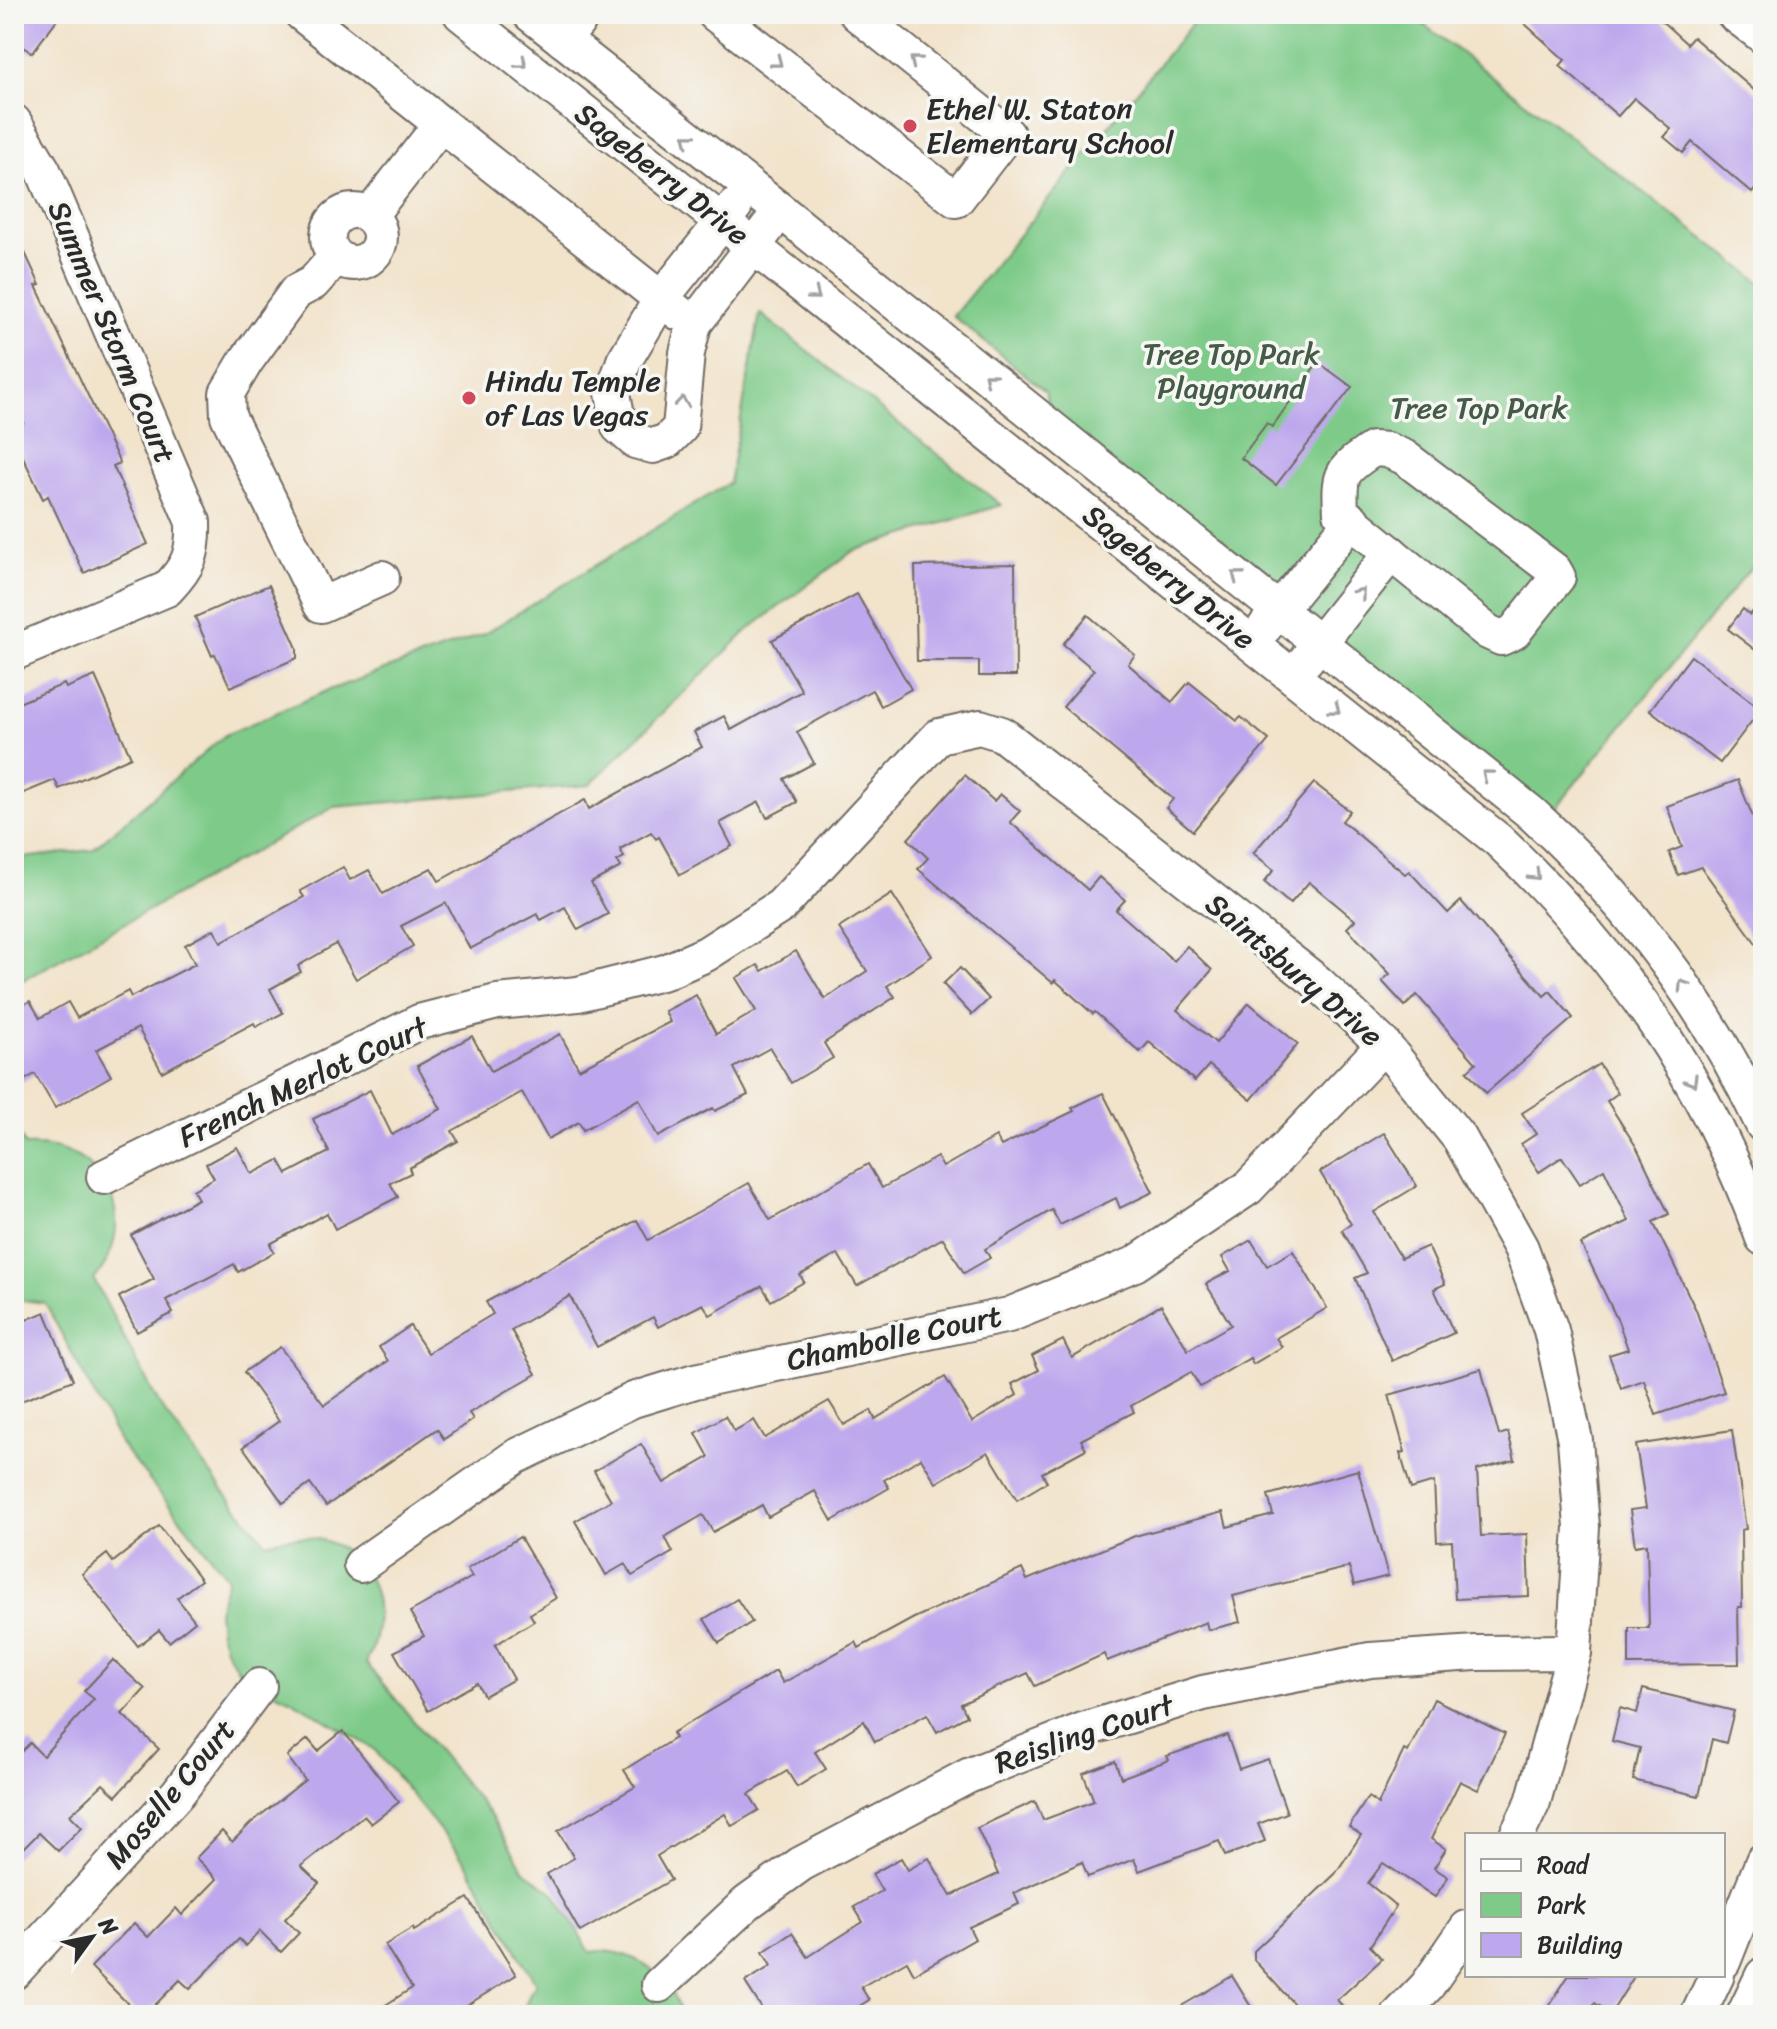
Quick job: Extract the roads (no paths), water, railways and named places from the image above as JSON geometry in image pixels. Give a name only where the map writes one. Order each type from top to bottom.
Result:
[{"type":"street","points":[[302,14],[694,324]]},
{"type":"street","name":"Sageberry Drive","points":[[461,14],[1498,840],[1559,899],[1646,1008],[1696,1088],[1737,1171],[1763,1238]]},
{"type":"street","name":"Sageberry Drive","points":[[530,14],[573,27],[749,187],[1498,784],[1565,843],[1650,938],[1678,976],[1729,1060],[1763,1125]]},
{"type":"street","points":[[715,14],[956,200],[1007,134],[857,14]]},
{"type":"street","points":[[1734,14],[1763,36]]},
{"type":"street","name":"Summer Storm Court","points":[[14,122],[43,170],[193,522],[194,547],[184,571],[167,589],[14,653]]},
{"type":"street","points":[[382,578],[321,605],[228,416],[227,393],[296,292],[313,283],[336,257],[341,261],[357,263],[373,255],[380,239],[379,230],[370,215],[441,124]]},
{"type":"street","points":[[749,187],[661,299],[624,361],[613,393],[619,427],[635,441],[653,446],[667,441],[680,428],[687,353],[694,324],[781,211]]},
{"type":"street","points":[[1373,449],[1387,450],[1404,457],[1554,570],[1558,577],[1514,632],[1501,638],[1488,632],[1352,520],[1341,513],[1341,476],[1347,467],[1373,449]]},
{"type":"street","points":[[1252,643],[1352,520]]},
{"type":"street","points":[[1293,676],[1391,553]]},
{"type":"street","name":"Saintsbury Drive","points":[[939,736],[980,727],[1002,734],[1317,982],[1384,1045],[1460,1139],[1521,1248],[1551,1330],[1575,1440],[1582,1527],[1574,1652],[1533,1802],[1518,1833]]},
{"type":"street","name":"French Merlot Court","points":[[104,1177],[419,1022],[497,1002],[578,994],[665,972],[706,954],[781,906],[939,736]]},
{"type":"street","name":"Chambolle Court","points":[[361,1565],[515,1457],[633,1400],[695,1381],[1009,1315],[1135,1264],[1248,1188],[1384,1045]]},
{"type":"street","name":"Reisling Court","points":[[659,1985],[747,1903],[801,1864],[968,1776],[1083,1730],[1203,1693],[1370,1660],[1476,1653],[1574,1652]]},
{"type":"street","name":"Moselle Court","points":[[14,1972],[178,1793],[259,1686]]},
{"type":"street","points":[[1725,1957],[1763,1861]]},
{"type":"street","points":[[1399,2015],[1427,1986],[1465,1931]]},
{"type":"street","points":[[1744,2015],[1763,1975]]},
{"type":"street","points":[[1698,2015],[1716,1977]]},
{"type":"place","name":"Ethel W. Staton Elementary School","points":[[910,126]]},
{"type":"place","name":"Hindu Temple of Las Vegas","points":[[469,398]]},
{"type":"park label","name":"Tree Top Park Playground","points":[[1231,371]]},
{"type":"park label","name":"Tree Top Park","points":[[1479,408]]}]
